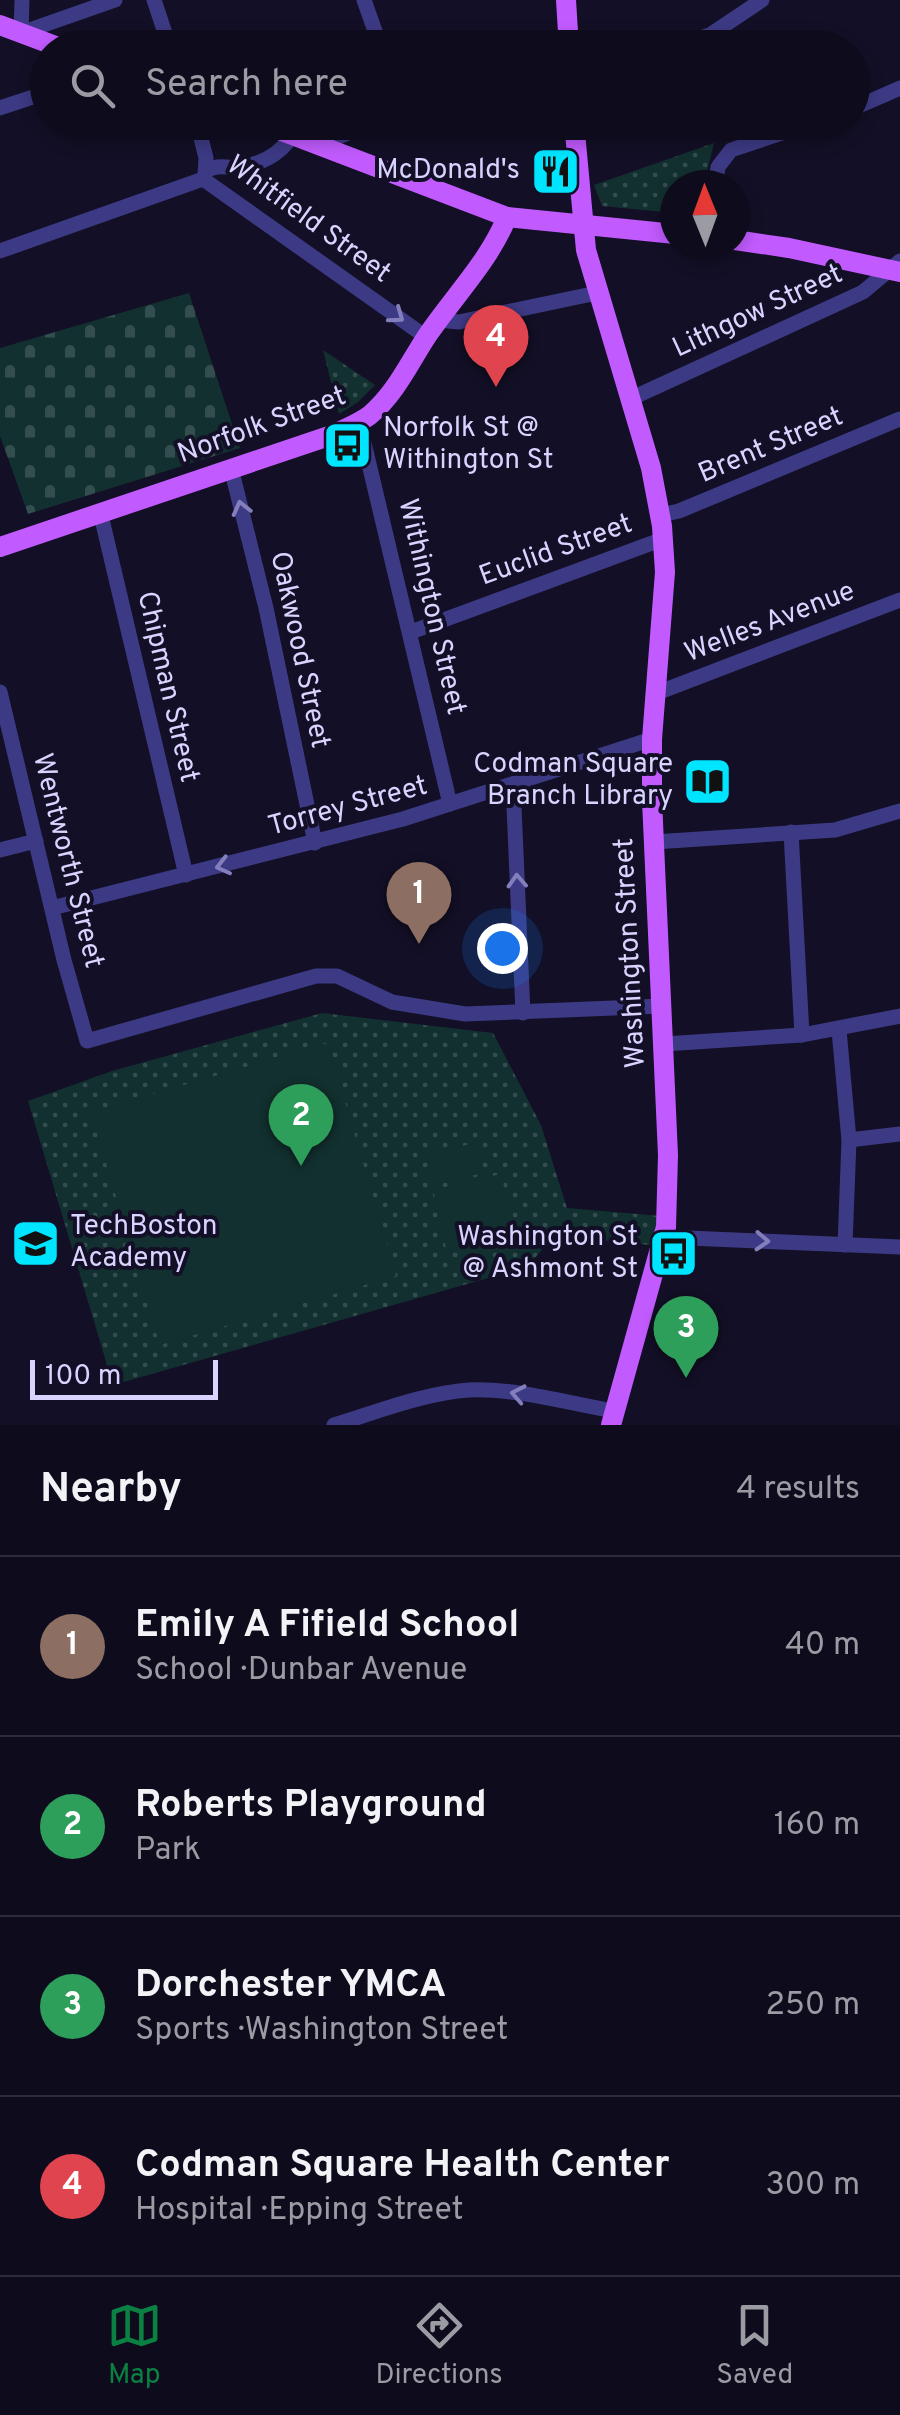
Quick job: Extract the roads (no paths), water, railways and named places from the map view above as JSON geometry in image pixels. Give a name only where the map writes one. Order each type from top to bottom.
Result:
[{"type":"main road","points":[[566,0],[568,30]]},
{"type":"main road","points":[[0,25],[30,36]]},
{"type":"main road","points":[[303,140],[507,217],[660,233]]},
{"type":"main road","name":"Washington Street","points":[[575,140],[582,226],[597,293],[651,468],[663,539],[664,612],[652,739],[668,1155],[665,1237],[612,1418]]},
{"type":"main road","name":"Norfolk Street","points":[[0,547],[329,436],[359,422],[400,382],[432,328],[486,259],[507,217]]},
{"type":"main road","points":[[750,243],[896,267]]},
{"type":"street","points":[[22,0],[21,33],[116,0]]},
{"type":"street","points":[[154,0],[164,30]]},
{"type":"street","points":[[364,0],[375,30]]},
{"type":"street","points":[[717,30],[762,0]]},
{"type":"street","points":[[870,101],[900,88]]},
{"type":"street","points":[[0,108],[30,98]]},
{"type":"street","name":"Whitfield Street","points":[[200,140],[205,175],[211,186],[220,188],[432,328]]},
{"type":"street","points":[[0,250],[205,175],[214,166],[243,167],[280,153],[289,140]]},
{"type":"street","points":[[328,149],[335,140]]},
{"type":"street","points":[[717,170],[731,150],[761,140]]},
{"type":"street","points":[[220,188],[243,167]]},
{"type":"street","name":"Lithgow Street","points":[[630,399],[864,292],[896,267]]},
{"type":"street","points":[[432,328],[597,293]]},
{"type":"street","name":"Brent Street","points":[[660,515],[900,419]]},
{"type":"street","name":"Withington Street","points":[[359,422],[450,804]]},
{"type":"street","name":"Oakwood Street","points":[[232,468],[315,842]]},
{"type":"street","name":"Chipman Street","points":[[100,511],[186,875]]},
{"type":"street","name":"Euclid Street","points":[[411,632],[663,539]]},
{"type":"street","name":"Welles Avenue","points":[[657,692],[900,600]]},
{"type":"street","name":"Wentworth Street","points":[[0,692],[3,719],[87,1041],[316,976],[338,976],[392,1002],[434,1011],[523,1013]]},
{"type":"street","name":"Torrey Street","points":[[52,908],[450,804],[652,739]]},
{"type":"street","points":[[512,784],[523,1013],[662,1006]]},
{"type":"street","points":[[654,842],[835,830],[900,812]]},
{"type":"street","points":[[791,832],[802,1035]]},
{"type":"street","points":[[0,850],[36,841]]},
{"type":"street","points":[[664,1044],[802,1035],[900,1016]]},
{"type":"street","points":[[840,1030],[850,1140],[845,1245]]},
{"type":"street","points":[[850,1140],[900,1134]]},
{"type":"street","points":[[665,1237],[900,1247]]},
{"type":"street","points":[[334,1425],[467,1390],[499,1390],[612,1418]]},
{"type":"place","name":"McDonald's","points":[[555,171]]},
{"type":"place","name":"Codman Square Health Center","points":[[496,387]]},
{"type":"place","name":"Norfolk St @ Withington St","points":[[348,445]]},
{"type":"place","name":"Codman Square Branch Library","points":[[708,781]]},
{"type":"place","name":"Emily A Fifield School","points":[[419,944]]},
{"type":"place","name":"Roberts Playground","points":[[301,1166]]},
{"type":"place","name":"TechBoston Academy","points":[[35,1243]]},
{"type":"place","name":"Washington St @ Ashmont St","points":[[673,1254]]},
{"type":"place","name":"Dorchester YMCA","points":[[686,1378]]}]
